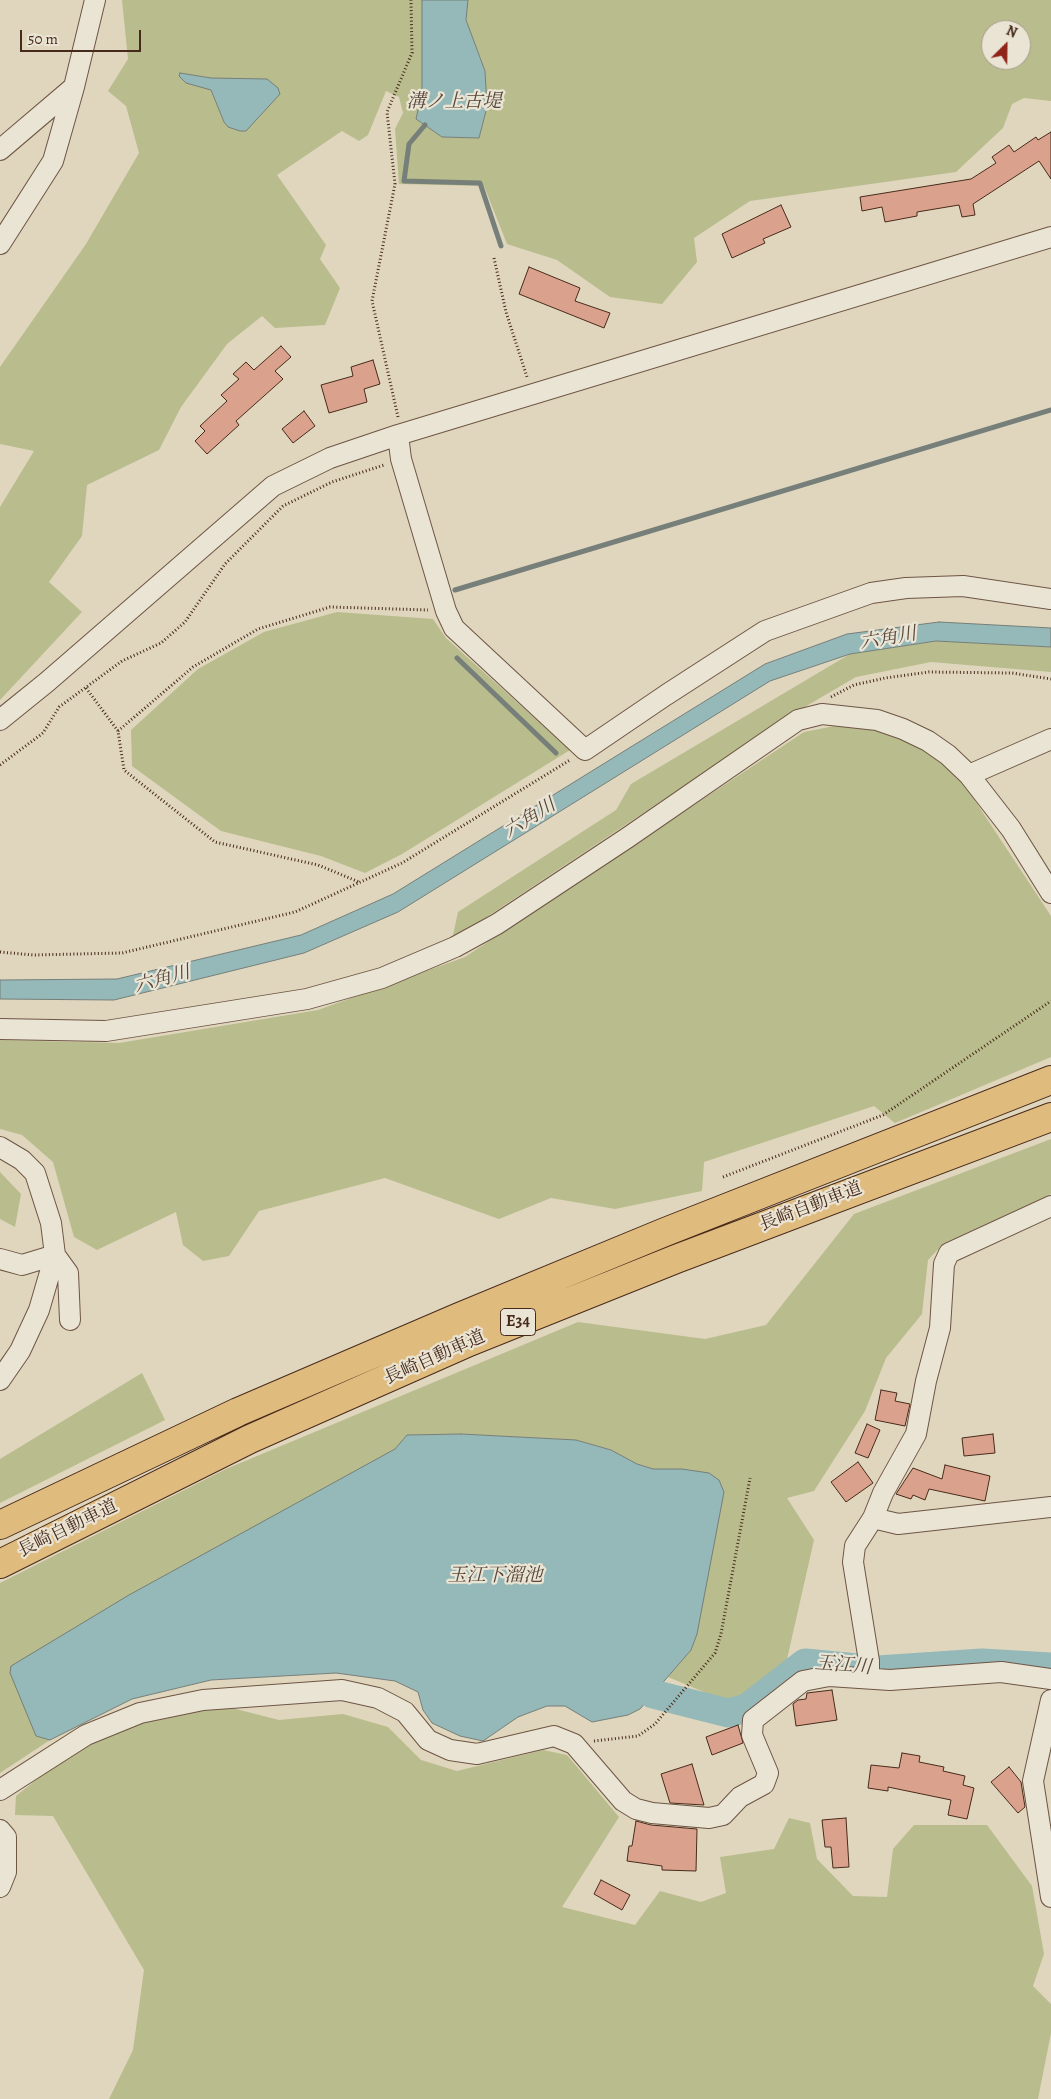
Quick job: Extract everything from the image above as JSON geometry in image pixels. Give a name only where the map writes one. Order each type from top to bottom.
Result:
[{"type":"highway","name":"長崎自動車道","points":[[0,1525],[238,1412],[459,1317],[665,1232],[1051,1080]]},
{"type":"highway","name":"長崎自動車道","points":[[0,1564],[250,1439],[469,1342],[676,1259],[1051,1117]]},
{"type":"street","points":[[0,244],[53,161],[74,87],[95,0]]},
{"type":"street","points":[[0,150],[74,87]]},
{"type":"street","points":[[0,720],[47,682],[273,486],[330,458],[398,435],[1051,237]]},
{"type":"street","points":[[398,435],[401,459],[446,611],[454,628],[585,750],[765,631],[871,593],[906,588],[963,586],[1051,599]]},
{"type":"street","points":[[0,1029],[106,1031],[307,999],[382,978],[455,947],[497,924],[627,838],[798,720],[822,714],[877,720],[903,729],[928,741],[948,755],[969,775],[1011,829],[1051,893]]},
{"type":"street","points":[[969,775],[1051,739]]},
{"type":"street","points":[[0,1147],[22,1160],[35,1173],[51,1223],[55,1255],[39,1310],[20,1350],[0,1380]]},
{"type":"street","points":[[869,1670],[853,1562],[855,1546],[873,1518],[883,1493],[916,1434],[926,1381],[940,1328],[944,1264],[949,1253],[1051,1206]]},
{"type":"street","points":[[0,1259],[22,1265],[55,1255]]},
{"type":"street","points":[[55,1255],[68,1273],[70,1320]]},
{"type":"street","points":[[873,1518],[898,1524],[1051,1507]]},
{"type":"street","points":[[0,1790],[86,1735],[140,1713],[203,1700],[342,1690],[378,1698],[405,1712],[428,1740],[450,1750],[477,1754],[554,1736],[574,1744],[623,1800],[636,1809],[652,1813],[709,1818],[723,1815],[740,1797],[764,1784],[768,1773],[752,1735],[753,1720],[803,1681],[869,1670],[890,1680],[1001,1672],[1051,1679]]},
{"type":"street","points":[[1051,1700],[1033,1781],[1051,1897]]},
{"type":"street","points":[[0,1830],[6,1837],[6,1872],[0,1887]]},
{"type":"path","points":[[398,435],[398,419],[372,301],[395,184],[387,112],[412,53],[411,0]]},
{"type":"path","points":[[494,258],[506,312],[533,394]]},
{"type":"path","points":[[0,765],[43,733],[59,707],[122,661],[160,643],[185,622],[225,564],[283,506],[332,482],[401,459]]},
{"type":"path","points":[[118,731],[194,667],[258,629],[330,608],[446,611]]},
{"type":"path","points":[[829,698],[854,685],[885,678],[929,672],[1012,673],[1051,679]]},
{"type":"path","points":[[86,688],[118,731],[124,770],[215,842],[318,865],[359,882]]},
{"type":"path","points":[[0,952],[33,955],[122,953],[295,912],[402,863],[585,750]]},
{"type":"path","points":[[723,1177],[883,1115],[1051,1001]]},
{"type":"path","points":[[574,1744],[638,1736],[655,1724],[715,1653],[722,1634],[750,1478]]},
{"type":"green space","points":[[122,0],[422,0],[422,92],[416,119],[442,137],[479,138],[487,107],[485,71],[466,20],[468,0],[1051,0],[1051,101],[1024,98],[1012,104],[1003,128],[956,172],[750,201],[694,238],[697,262],[662,304],[610,297],[557,260],[507,244],[484,186],[399,184],[395,129],[403,113],[399,97],[386,91],[368,135],[359,141],[342,131],[277,175],[326,245],[320,259],[340,288],[325,325],[275,328],[262,316],[227,344],[181,407],[159,450],[87,485],[82,536],[49,582],[82,612],[0,700],[0,507],[34,451],[0,444],[0,367],[86,244],[139,153],[126,106],[108,91],[128,59]],"holes":[[[180,73],[211,78],[240,131],[228,127],[224,122],[211,90]]]},
{"type":"green space","points":[[337,612],[433,619],[446,638],[570,750],[402,854],[365,873],[321,856],[221,831],[132,766],[131,730],[198,669],[264,632]]},
{"type":"green space","points":[[936,641],[1051,647],[1051,672],[931,662],[856,677],[791,715],[452,940],[458,912],[616,810],[631,784],[850,654]]},
{"type":"green space","points":[[850,723],[904,737],[954,769],[1051,916],[1051,1057],[895,1123],[874,1106],[704,1162],[702,1191],[615,1209],[551,1198],[499,1219],[385,1178],[259,1211],[229,1256],[203,1261],[183,1245],[176,1212],[97,1250],[74,1237],[53,1162],[22,1135],[0,1129],[0,1040],[119,1043],[318,1010],[465,957],[804,732]]},
{"type":"green space","points":[[1051,1139],[1051,1194],[944,1243],[928,1260],[922,1314],[886,1358],[865,1411],[814,1491],[787,1498],[814,1540],[785,1668],[743,1700],[723,1700],[668,1677],[691,1650],[682,1469],[653,1469],[637,1464],[611,1450],[576,1440],[461,1434],[407,1435],[395,1449],[36,1736],[50,1740],[0,1773],[0,1583],[226,1469],[578,1322],[705,1339],[766,1325],[854,1214]]},
{"type":"green space","points":[[0,1172],[21,1194],[15,1227],[0,1219]]},
{"type":"green space","points":[[142,1373],[165,1420],[0,1503],[0,1459]]},
{"type":"green space","points":[[228,1707],[279,1720],[343,1714],[388,1727],[421,1760],[457,1771],[543,1750],[567,1755],[619,1817],[562,1907],[635,1925],[660,1891],[701,1902],[726,1893],[720,1857],[774,1849],[789,1818],[810,1823],[817,1859],[853,1896],[887,1897],[893,1849],[914,1825],[987,1825],[1032,1886],[1044,1954],[1033,1986],[1051,2004],[1051,2033],[1038,2099],[109,2099],[133,2050],[144,1970],[53,1816],[15,1815],[16,1796],[66,1756],[142,1719]]},
{"type":"water","name":"溝ノ上古堤","points":[[422,0],[468,0],[466,20],[485,71],[487,107],[479,138],[442,137],[416,119],[422,92]]},
{"type":"water","points":[[180,73],[211,78],[267,79],[278,88],[280,94],[246,131],[240,131],[228,127],[224,122],[211,90],[186,83],[179,76]]},
{"type":"water","name":"六角川","points":[[939,622],[1051,628],[1051,647],[936,641],[850,654],[770,681],[398,912],[304,953],[114,1000],[0,999],[0,980],[117,979],[301,935],[393,894],[765,664],[847,634]]},
{"type":"water","name":"玉江下溜池","points":[[461,1434],[576,1440],[611,1450],[637,1464],[653,1469],[682,1469],[709,1473],[719,1480],[724,1492],[697,1634],[691,1650],[640,1709],[628,1715],[592,1722],[565,1706],[547,1706],[518,1717],[483,1741],[460,1736],[432,1723],[423,1710],[418,1692],[395,1681],[336,1673],[211,1680],[132,1699],[50,1740],[36,1736],[10,1673],[11,1666],[129,1595],[395,1449],[407,1435]]},
{"type":"building","points":[[1051,132],[1051,179],[1039,161],[973,204],[975,215],[962,217],[959,205],[917,212],[917,216],[885,222],[882,207],[862,211],[860,197],[971,179],[996,163],[992,157],[1009,145],[1014,152],[1036,137],[1038,140]]},
{"type":"building","points":[[781,205],[791,227],[763,239],[765,243],[732,258],[722,234]]},
{"type":"building","points":[[529,267],[580,288],[575,301],[610,313],[604,328],[519,294]]},
{"type":"building","points":[[281,346],[291,357],[275,371],[283,379],[236,421],[239,425],[207,454],[195,441],[205,431],[200,426],[227,401],[221,395],[239,379],[233,374],[246,362],[254,370]]},
{"type":"building","points":[[373,360],[380,384],[364,389],[367,402],[329,413],[321,385],[353,376],[351,367]]},
{"type":"building","points":[[304,411],[315,426],[293,443],[282,429]]},
{"type":"building","points":[[881,1390],[897,1393],[895,1401],[910,1404],[905,1426],[875,1420]]},
{"type":"building","points":[[867,1424],[880,1430],[868,1458],[855,1453]]},
{"type":"building","points":[[993,1434],[995,1453],[964,1456],[962,1438]]},
{"type":"building","points":[[858,1462],[873,1483],[846,1502],[831,1482]]},
{"type":"building","points":[[945,1465],[990,1476],[985,1501],[929,1489],[925,1500],[913,1495],[911,1499],[896,1494],[913,1468],[942,1479]]},
{"type":"building","points":[[832,1690],[837,1720],[796,1726],[793,1704],[798,1700],[806,1699],[807,1693]]},
{"type":"building","points":[[738,1725],[743,1743],[712,1755],[706,1737]]},
{"type":"building","points":[[902,1753],[920,1756],[919,1762],[944,1767],[943,1771],[965,1776],[963,1785],[974,1788],[967,1819],[948,1815],[951,1800],[888,1787],[888,1791],[868,1788],[871,1765],[899,1768]]},
{"type":"building","points":[[692,1764],[704,1805],[670,1803],[661,1774]]},
{"type":"building","points":[[1009,1767],[1021,1782],[1025,1807],[1018,1813],[991,1782]]},
{"type":"building","points":[[846,1818],[849,1867],[833,1868],[831,1847],[825,1847],[822,1820]]},
{"type":"building","points":[[636,1821],[651,1825],[697,1829],[696,1871],[662,1870],[662,1866],[627,1861],[629,1846],[632,1846]]},
{"type":"building","points":[[601,1880],[630,1895],[622,1910],[594,1894]]},
{"type":"waterway","points":[[425,125],[409,144],[404,181],[480,183],[501,246]]},
{"type":"waterway","points":[[455,590],[1051,410]]},
{"type":"waterway","points":[[457,658],[556,753]]},
{"type":"waterway","name":"玉江川","points":[[653,1694],[728,1713],[747,1708],[805,1663],[878,1670],[982,1663],[1051,1667]]}]
